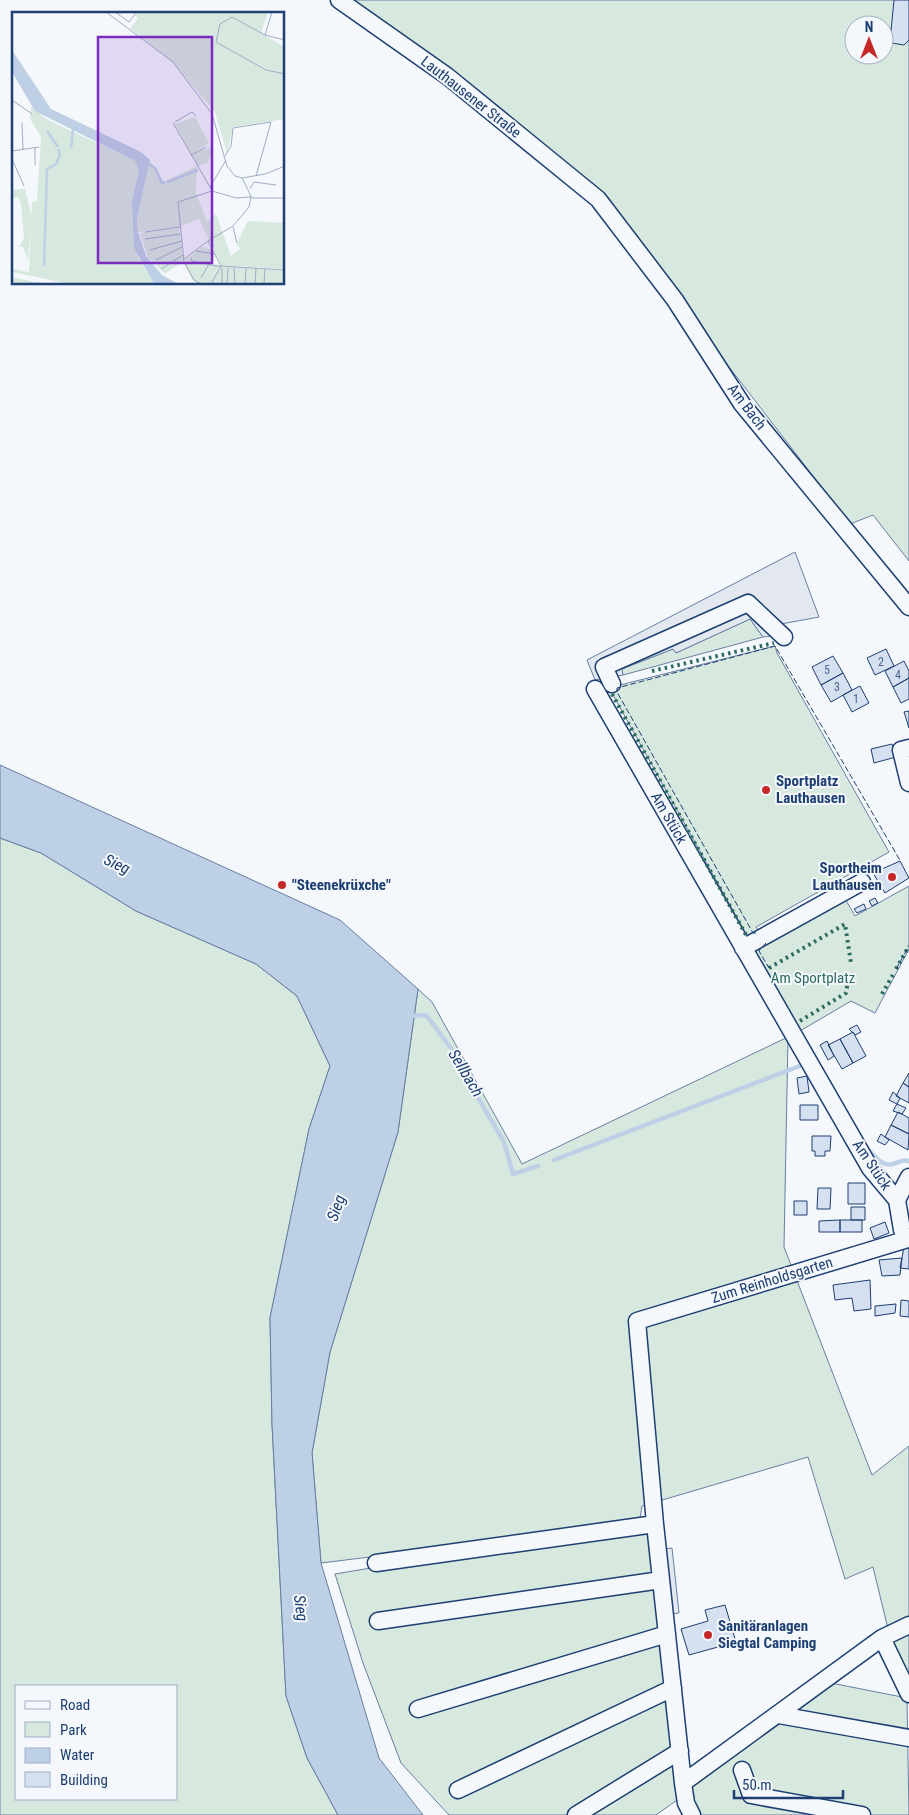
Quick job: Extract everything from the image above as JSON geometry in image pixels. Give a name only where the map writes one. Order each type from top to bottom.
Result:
[{"type":"street","name":"Lauthausener Straße","points":[[339,0],[447,76],[598,199]]},
{"type":"street","name":"Am Bach","points":[[598,199],[675,300],[742,404],[909,607]]},
{"type":"street","points":[[612,684],[604,667],[748,602],[784,637]]},
{"type":"street","name":"Am Stück","points":[[595,689],[870,1168],[897,1200]]},
{"type":"street","points":[[909,748],[901,750],[909,783]]},
{"type":"street","points":[[743,948],[862,882]]},
{"type":"street","points":[[908,1239],[902,1230],[897,1200],[909,1177]]},
{"type":"street","name":"Zum Reinholdsgarten","points":[[655,1524],[637,1321],[908,1239]]},
{"type":"street","points":[[376,1563],[655,1524],[683,1783],[686,1803],[692,1815]]},
{"type":"street","points":[[378,1621],[661,1580]]},
{"type":"street","points":[[683,1783],[779,1715],[882,1638],[909,1625]]},
{"type":"street","points":[[418,1708],[667,1634]]},
{"type":"street","points":[[882,1638],[909,1694]]},
{"type":"street","points":[[458,1790],[673,1688]]},
{"type":"street","points":[[779,1715],[909,1738]]},
{"type":"street","points":[[576,1815],[680,1751]]},
{"type":"street","points":[[742,1770],[751,1795],[802,1810],[862,1815]]},
{"type":"green space","points":[[350,0],[909,0],[909,561],[873,515],[850,524],[599,198]]},
{"type":"green space","points":[[750,619],[763,637],[623,675],[621,669],[673,649],[676,653]]},
{"type":"green space","name":"Sportplatz Lauthausen","points":[[775,646],[777,653],[889,852],[756,927],[759,931],[751,936],[759,950],[771,937],[844,897],[855,916],[909,886],[909,949],[875,1013],[851,1001],[800,1031],[613,695],[616,686]]},
{"type":"green space","points":[[0,838],[41,853],[136,911],[256,964],[297,996],[330,1066],[309,1129],[270,1318],[272,1424],[286,1696],[307,1758],[338,1815],[0,1815]]},
{"type":"green space","points":[[418,989],[432,1002],[522,1164],[788,1037],[784,1247],[872,1475],[909,1446],[909,1675],[889,1633],[873,1567],[845,1579],[808,1457],[642,1506],[639,1524],[321,1563],[312,1453],[330,1352],[398,1132]]},
{"type":"green space","points":[[650,1530],[681,1797],[704,1775],[831,1683],[907,1698],[909,1815],[689,1815],[680,1798],[656,1815],[449,1815],[401,1763],[363,1663],[335,1574],[472,1551]]},
{"type":"shaded area","points":[[795,552],[819,617],[781,624],[773,636],[763,637],[750,619],[676,653],[673,649],[622,669],[623,675],[595,680],[587,660]]},
{"type":"shaded area","points":[[672,1548],[679,1613],[671,1614],[663,1549]]},
{"type":"water","name":"Sieg","points":[[0,765],[340,920],[418,989],[398,1132],[330,1352],[312,1453],[321,1563],[379,1758],[423,1815],[338,1815],[307,1758],[286,1696],[272,1424],[270,1318],[309,1129],[330,1066],[297,996],[256,964],[136,911],[41,853],[0,838]]},
{"type":"building","points":[[894,0],[909,0],[909,40],[904,45],[894,43]]},
{"type":"building","points":[[886,649],[894,666],[875,675],[867,658]]},
{"type":"building","points":[[833,656],[843,673],[821,685],[812,667]]},
{"type":"building","points":[[904,661],[909,671],[909,678],[893,687],[885,671]]},
{"type":"building","points":[[843,673],[852,690],[831,702],[821,685]]},
{"type":"building","points":[[909,678],[909,699],[901,703],[893,687]]},
{"type":"building","points":[[860,686],[869,703],[852,712],[843,695]]},
{"type":"building","points":[[909,711],[909,728],[904,712]]},
{"type":"building","points":[[892,744],[896,757],[874,763],[871,749]]},
{"type":"building","name":"Sportheim Lauthausen","points":[[900,861],[909,878],[885,893],[873,873]]},
{"type":"building","points":[[875,898],[878,903],[872,906],[869,901]]},
{"type":"building","points":[[864,904],[866,909],[857,913],[854,909]]},
{"type":"building","points":[[857,1025],[861,1032],[855,1035],[849,1029]]},
{"type":"building","points":[[853,1032],[866,1056],[853,1063],[840,1039]]},
{"type":"building","points":[[840,1039],[853,1063],[842,1069],[828,1045]]},
{"type":"building","points":[[827,1041],[834,1056],[828,1060],[820,1045]]},
{"type":"building","points":[[909,1073],[909,1087],[903,1083]]},
{"type":"building","points":[[807,1076],[809,1092],[799,1094],[797,1078]]},
{"type":"building","points":[[903,1083],[909,1087],[909,1103],[896,1096]]},
{"type":"building","points":[[893,1092],[900,1098],[897,1104],[889,1100]]},
{"type":"building","points":[[897,1104],[906,1108],[902,1114],[893,1111]]},
{"type":"building","points":[[800,1105],[818,1105],[818,1120],[800,1120]]},
{"type":"building","points":[[898,1112],[909,1118],[909,1134],[891,1125]]},
{"type":"building","points":[[891,1125],[909,1134],[908,1150],[885,1137]]},
{"type":"building","points":[[881,1134],[889,1140],[885,1145],[877,1141]]},
{"type":"building","points":[[812,1136],[831,1136],[830,1151],[825,1151],[825,1156],[815,1156],[815,1151],[812,1151]]},
{"type":"building","points":[[848,1183],[865,1183],[865,1204],[848,1204]]},
{"type":"building","points":[[818,1188],[831,1188],[830,1209],[817,1209]]},
{"type":"building","points":[[794,1201],[807,1201],[807,1215],[794,1215]]},
{"type":"building","points":[[851,1207],[865,1207],[865,1220],[851,1220]]},
{"type":"building","points":[[840,1220],[862,1220],[862,1232],[840,1232]]},
{"type":"building","points":[[840,1220],[840,1232],[819,1232],[819,1221]]},
{"type":"building","points":[[885,1222],[889,1233],[874,1239],[870,1228]]},
{"type":"building","points":[[904,1247],[909,1248],[909,1269],[900,1268]]},
{"type":"building","points":[[902,1258],[900,1275],[882,1276],[879,1260]]},
{"type":"building","points":[[870,1280],[871,1309],[854,1311],[852,1298],[835,1300],[833,1285]]},
{"type":"building","points":[[901,1300],[909,1301],[909,1317],[900,1316]]},
{"type":"building","points":[[896,1304],[895,1313],[875,1316],[875,1306]]},
{"type":"building","name":"Sanitäranlagen Siegtal Camping","points":[[725,1605],[736,1642],[689,1655],[681,1629],[708,1621],[705,1610]]},
{"type":"waterway","name":"Sellbach","points":[[410,1016],[426,1015],[466,1068],[476,1094],[504,1142],[513,1174],[538,1166]]},
{"type":"waterway","name":"Sellbach","points":[[554,1160],[805,1064]]},
{"type":"waterway","name":"Sellbach","points":[[865,1147],[884,1163],[893,1164],[909,1161]]},
{"type":"hedge","points":[[652,671],[774,643]]},
{"type":"hedge","points":[[612,694],[746,935]]},
{"type":"hedge","points":[[769,968],[845,924],[851,963]]},
{"type":"hedge","points":[[896,969],[909,946]]},
{"type":"hedge","points":[[882,994],[894,973]]},
{"type":"hedge","points":[[800,1021],[846,993],[848,981]]},
{"type":"fence","points":[[756,933],[753,933],[617,692],[617,688],[775,646],[901,862]]},
{"type":"fence","points":[[766,943],[759,951],[769,968]]},
{"type":"fence","points":[[896,969],[909,946]]},
{"type":"place","name":"Sportplatz Lauthausen","points":[[766,790]]},
{"type":"place","name":"Sportheim Lauthausen","points":[[892,877]]},
{"type":"place","name":"\"Steenekrüxche\"","points":[[282,885]]},
{"type":"place","name":"Sanitäranlagen Siegtal Camping","points":[[708,1635]]},
{"type":"park label","name":"Am Sportplatz","points":[[813,978]]}]
